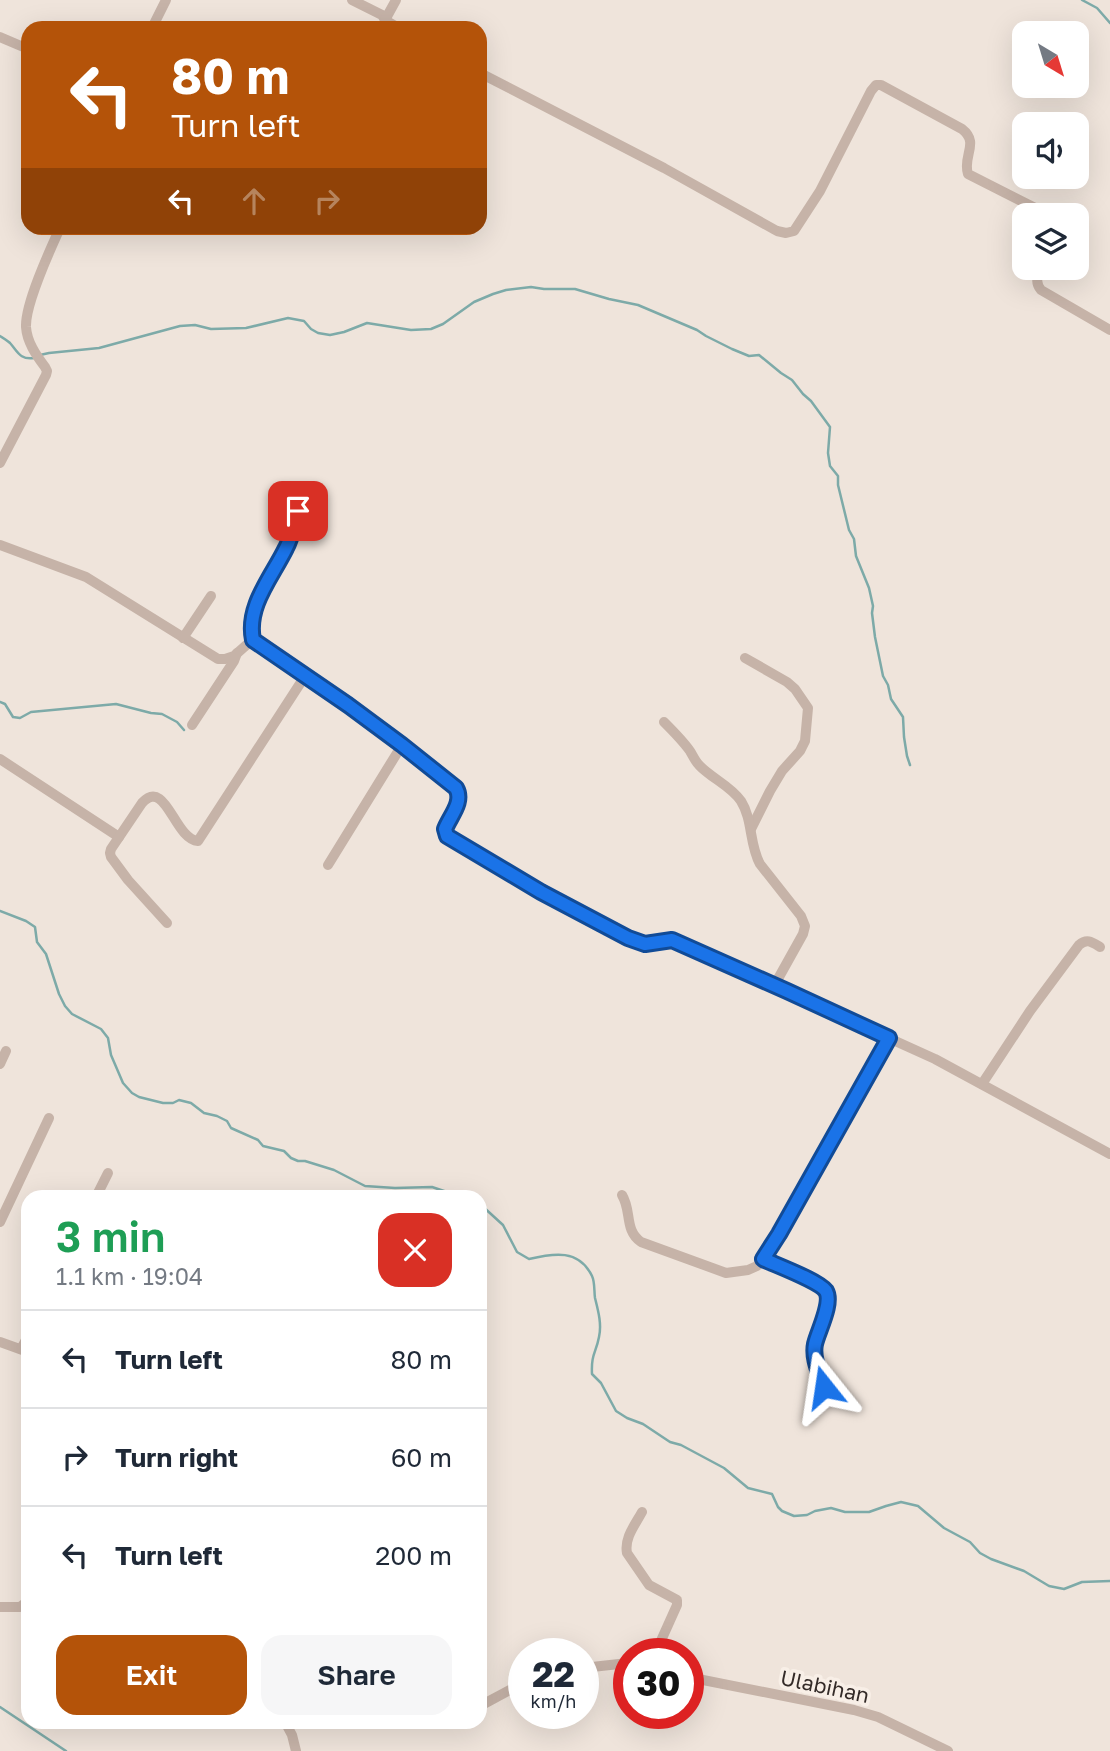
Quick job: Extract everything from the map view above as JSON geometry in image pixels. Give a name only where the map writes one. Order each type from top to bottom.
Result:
[{"type":"street","points":[[156,21],[166,0]]},
{"type":"street","points":[[352,0],[382,15],[385,20],[396,0]]},
{"type":"street","points":[[0,37],[21,46]]},
{"type":"street","points":[[487,77],[664,168],[777,231],[794,231],[820,191],[876,85],[881,85],[969,134],[971,141],[965,169],[968,174],[1025,203]]},
{"type":"street","points":[[0,463],[47,371],[35,354],[26,328],[27,315],[57,235]]},
{"type":"street","points":[[1037,280],[1041,290],[1110,330]]},
{"type":"street","points":[[306,492],[288,545],[256,605],[253,640],[402,745],[456,788],[460,795],[459,802],[445,829],[447,836],[541,892],[628,938],[645,944],[672,940],[774,985],[935,1059],[1110,1154]]},
{"type":"street","points":[[0,545],[86,577],[218,659],[229,658],[253,640]]},
{"type":"street","points":[[183,638],[211,596]]},
{"type":"street","points":[[192,725],[237,653]]},
{"type":"street","points":[[745,658],[787,682],[808,708],[805,741],[770,790],[751,829]]},
{"type":"street","points":[[167,923],[128,880],[110,853],[119,836],[142,803],[153,795],[171,811],[175,822],[189,838],[198,841],[305,676]]},
{"type":"street","points":[[664,722],[689,750],[696,763],[734,792],[745,809],[755,855],[801,916],[805,926],[799,942],[774,985]]},
{"type":"street","points":[[328,865],[402,745]]},
{"type":"street","points":[[0,759],[119,836]]},
{"type":"street","points":[[982,1084],[1030,1011],[1079,945],[1089,940],[1101,947]]},
{"type":"street","points":[[622,1195],[627,1205],[630,1229],[641,1242],[726,1273],[757,1266],[779,1234],[889,1038]]},
{"type":"street","points":[[0,1064],[6,1051]]},
{"type":"street","points":[[0,1222],[49,1118]]},
{"type":"street","points":[[99,1190],[107,1173]]},
{"type":"street","points":[[763,1259],[817,1284],[825,1291],[829,1300],[814,1346],[824,1387]]},
{"type":"street","points":[[0,1342],[21,1350]]},
{"type":"street","points":[[642,1512],[625,1547],[626,1553],[649,1585],[677,1600],[662,1638]]},
{"type":"street","points":[[0,1607],[21,1606]]},
{"type":"street","name":"Ulabihan","points":[[704,1680],[866,1713],[948,1751]]},
{"type":"street","points":[[487,1702],[508,1691]]},
{"type":"street","points":[[289,1729],[296,1751]]},
{"type":"waterway","points":[[1082,0],[1097,8],[1110,23]]},
{"type":"waterway","points":[[40,355],[99,348],[180,326],[246,328],[288,318],[304,321],[318,333],[330,335],[367,323],[411,330],[431,329],[443,324],[474,302],[493,294],[531,287],[575,289],[638,305],[697,330],[732,349],[749,356],[759,355],[792,380],[830,427],[830,466],[838,476],[856,556],[869,588],[883,676],[891,699],[903,717],[910,765]]},
{"type":"waterway","points":[[0,336],[22,357],[34,358]]},
{"type":"waterway","points":[[0,702],[5,704],[13,717],[20,718],[31,712],[116,704],[162,714],[177,722],[184,730]]},
{"type":"waterway","points":[[0,911],[35,927],[37,942],[46,954],[65,1006],[72,1014],[101,1029],[108,1038],[111,1055],[123,1083],[132,1093],[163,1103],[179,1100],[191,1103],[204,1113],[227,1121],[231,1128],[258,1140],[263,1146],[284,1151],[298,1161],[334,1170],[365,1186],[432,1187],[441,1190]]},
{"type":"waterway","points":[[487,1210],[503,1225],[517,1252],[529,1259],[565,1255],[587,1267],[594,1281],[600,1322],[592,1374],[601,1383],[616,1411],[643,1424],[670,1442],[724,1468],[748,1488],[772,1494],[782,1511],[794,1516],[831,1508],[845,1512],[869,1512],[901,1502],[918,1506],[944,1528],[970,1542],[980,1553],[1024,1571],[1049,1586],[1064,1589],[1082,1582],[1110,1581]]},
{"type":"waterway","points":[[0,1707],[21,1721]]},
{"type":"waterway","points":[[33,1729],[66,1751]]},
{"type":"route","points":[[298,511],[288,545],[256,605],[253,640],[348,705],[456,788],[460,795],[459,802],[445,829],[447,836],[541,892],[628,938],[645,944],[672,940],[889,1038],[763,1259],[817,1284],[825,1291],[829,1300],[814,1346],[824,1387]]}]
